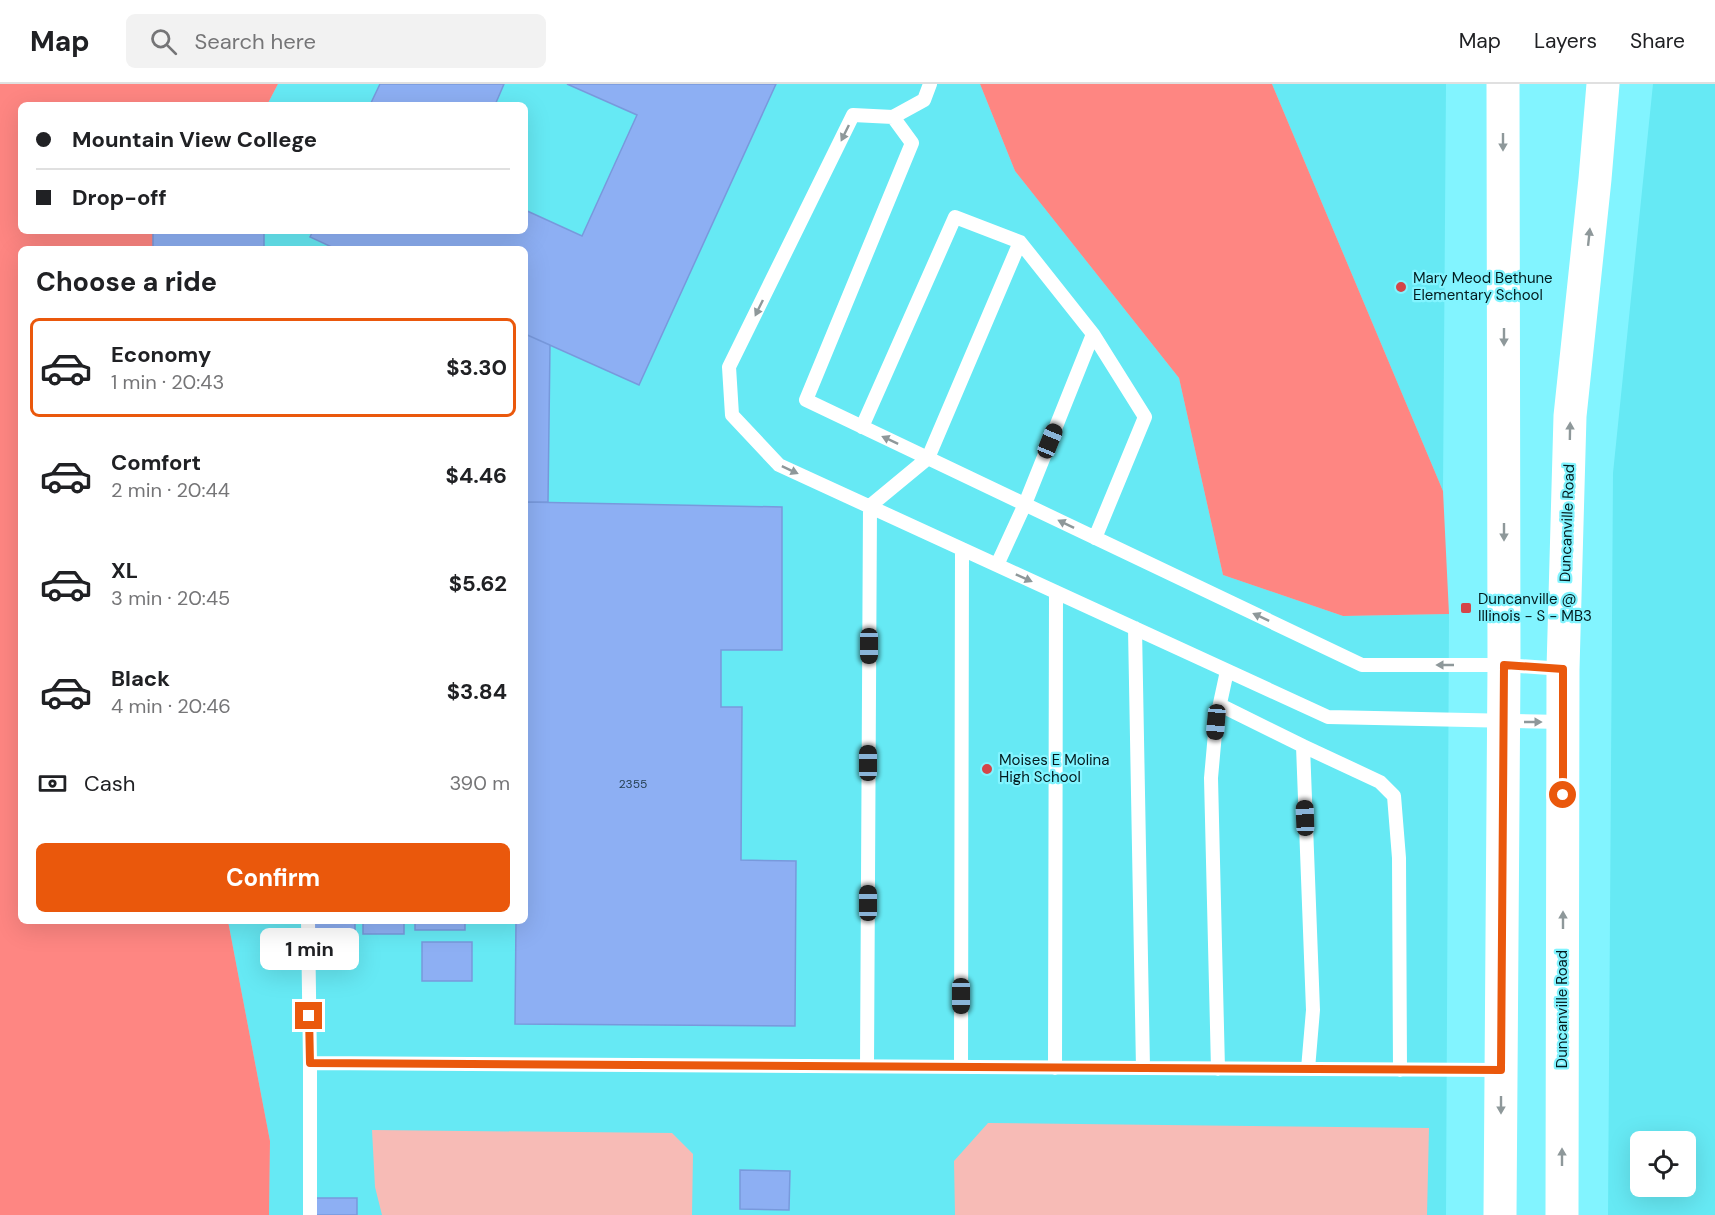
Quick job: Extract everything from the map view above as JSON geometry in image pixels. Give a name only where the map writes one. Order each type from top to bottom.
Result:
[{"type":"main road","points":[[1500,1215],[1504,665],[1503,84]]},
{"type":"main road","name":"Duncanville Road","points":[[1562,1215],[1563,669],[1570,416],[1603,84]]},
{"type":"lane","points":[[930,84],[924,100],[893,117],[854,116],[729,367],[732,414],[779,465],[1328,717],[1564,722]]},
{"type":"lane","points":[[893,117],[912,143],[806,400],[1362,665],[1504,665],[1563,669]]},
{"type":"lane","points":[[862,427],[955,217],[1020,242],[1093,334],[1145,417],[1095,538]]},
{"type":"lane","points":[[870,506],[928,458],[1020,242]]},
{"type":"lane","points":[[997,565],[1093,334]]},
{"type":"lane","points":[[867,1066],[870,506]]},
{"type":"lane","points":[[961,1067],[962,549]]},
{"type":"lane","points":[[1055,1068],[1056,592]]},
{"type":"lane","points":[[1135,628],[1143,1068]]},
{"type":"lane","points":[[1218,1069],[1211,778],[1216,722],[1227,671]]},
{"type":"lane","points":[[1220,705],[1380,782],[1394,796],[1399,858],[1400,1070]]},
{"type":"lane","points":[[1303,746],[1313,1010],[1308,1069]]},
{"type":"lane","points":[[308,924],[310,1215]]},
{"type":"lane","points":[[310,1063],[1501,1070]]},
{"type":"shaded area","points":[[0,84],[278,84],[269,102],[18,102],[18,234],[200,234],[194,246],[18,246],[18,924],[229,924],[270,1141],[269,1215],[0,1215]]},
{"type":"shaded area","name":"Moises E Molina High School","points":[[278,84],[980,84],[1015,171],[1179,378],[1223,575],[1343,616],[1449,614],[1446,1215],[269,1215],[270,1141],[229,924],[528,924],[528,246],[194,246],[200,234],[528,234],[528,102],[269,102]]},
{"type":"shaded area","points":[[980,84],[1272,84],[1443,491],[1449,614],[1343,616],[1223,575],[1179,378],[1015,171]]},
{"type":"shaded area","name":"Mary Meod Bethune Elementary School","points":[[1272,84],[1446,84],[1443,491]]},
{"type":"shaded area","points":[[1653,84],[1715,84],[1715,1215],[1608,1215],[1613,473]]},
{"type":"shaded area","points":[[988,1123],[1429,1128],[1427,1215],[955,1215],[954,1161]]},
{"type":"shaded area","points":[[372,1130],[672,1133],[693,1154],[692,1215],[382,1215],[375,1187]]},
{"type":"building","points":[[380,84],[504,84],[496,102],[371,102]]},
{"type":"building","points":[[567,84],[776,84],[639,385],[528,335],[528,246],[330,246],[310,237],[312,234],[528,234],[528,211],[582,236],[637,115]]},
{"type":"building","points":[[153,234],[264,234],[264,246],[153,246]]},
{"type":"building","points":[[528,335],[550,345],[548,502],[528,502]]},
{"type":"building","points":[[528,502],[782,507],[782,650],[721,650],[721,707],[742,707],[741,860],[796,861],[795,1026],[515,1024],[516,924],[528,924]]},
{"type":"building","points":[[314,924],[355,924],[355,935],[314,935]]},
{"type":"building","points":[[363,924],[404,924],[404,934],[363,934]]},
{"type":"building","points":[[415,924],[465,924],[465,930],[415,930]]},
{"type":"building","points":[[422,942],[472,942],[472,981],[422,981]]},
{"type":"building","points":[[740,1170],[790,1171],[789,1210],[740,1209]]},
{"type":"building","points":[[316,1198],[357,1198],[357,1215],[316,1215]]},
{"type":"place","name":"Mary Meod Bethune Elementary School","points":[[1401,287]]},
{"type":"place","name":"Duncanville @ Illinois - S - MB3","points":[[1466,608]]},
{"type":"place","name":"Moises E Molina High School","points":[[987,769]]},
{"type":"route","points":[[309,1016],[310,1063],[1501,1070],[1504,665],[1563,669],[1563,795]]}]
